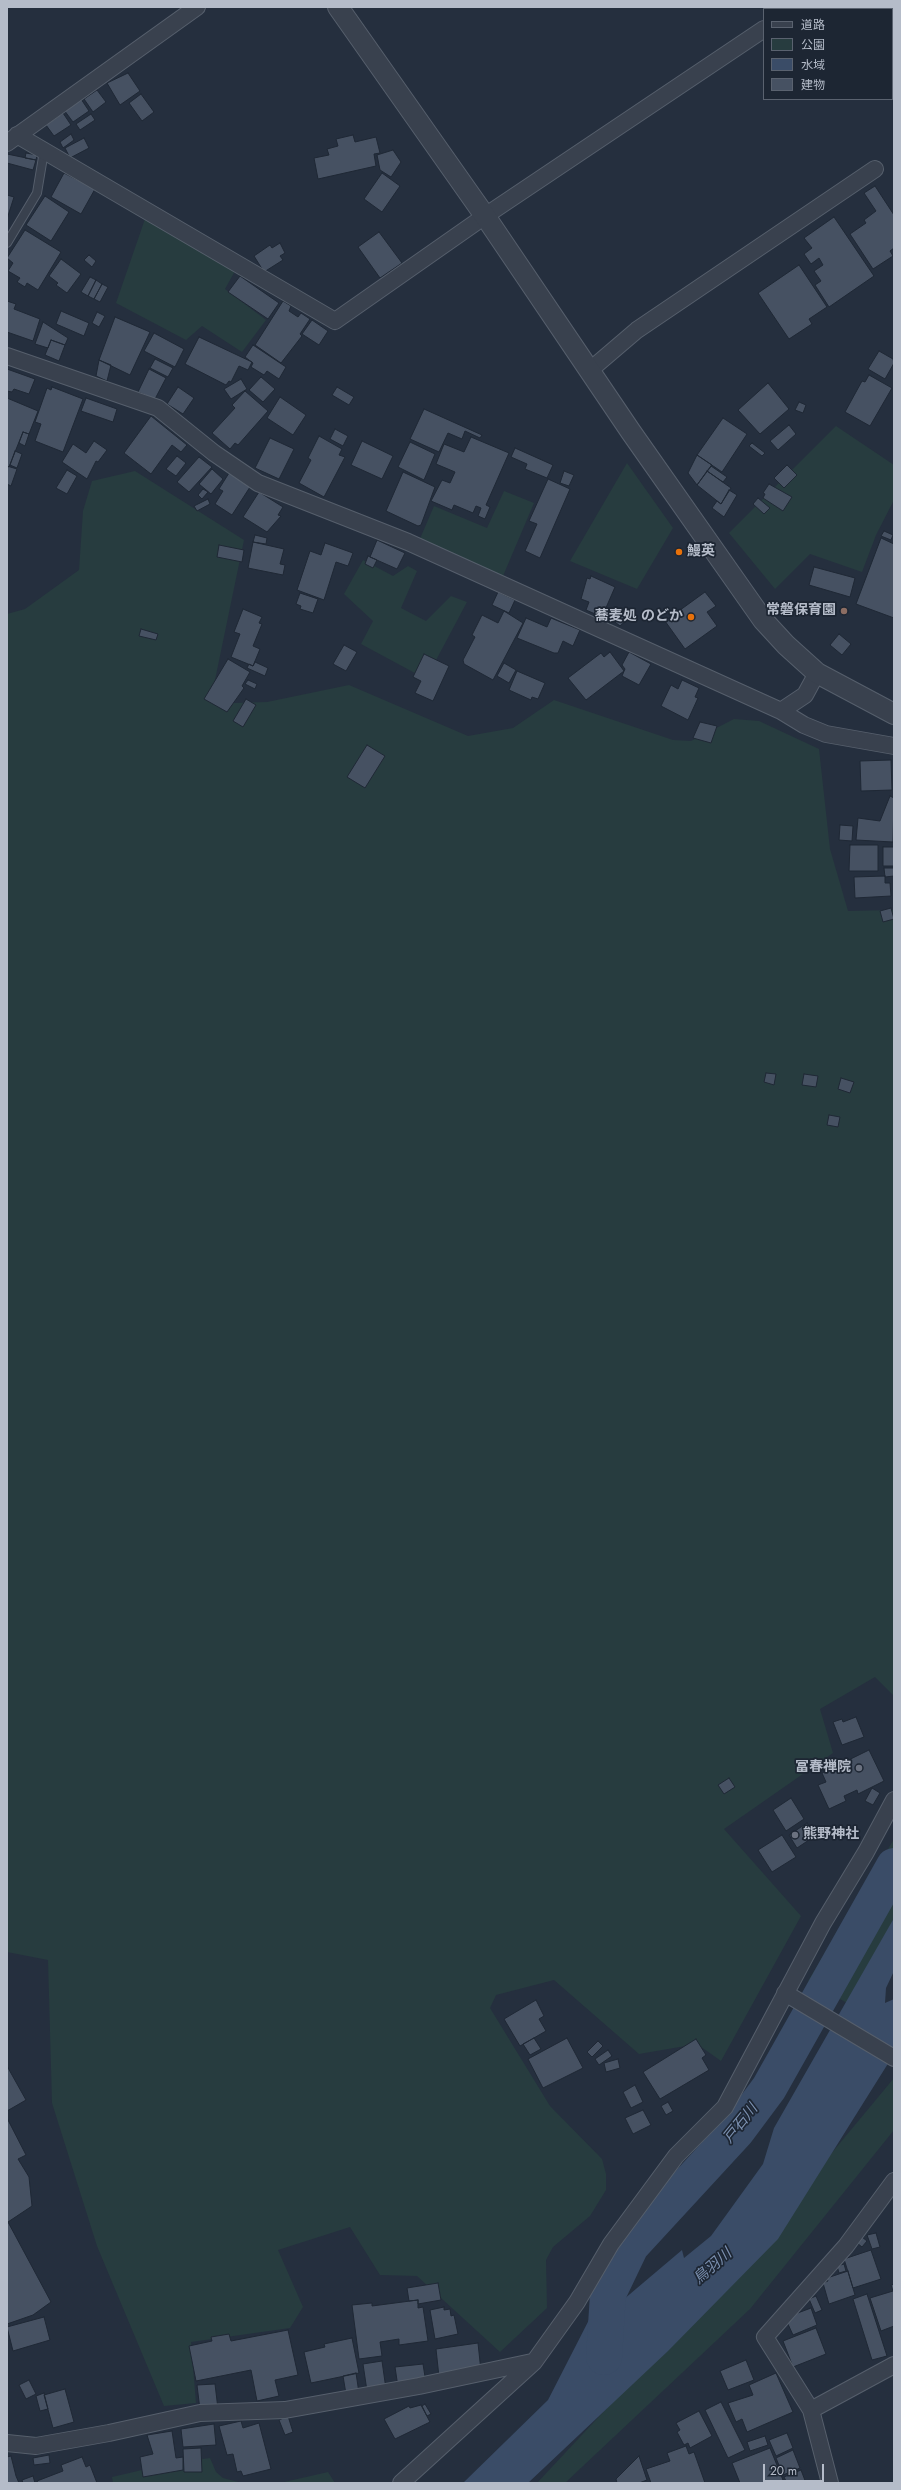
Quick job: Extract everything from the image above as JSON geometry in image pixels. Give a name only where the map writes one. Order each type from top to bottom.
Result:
[{"type":"street","points":[[12,139],[197,7]]},
{"type":"street","points":[[338,7],[485,216],[589,371],[742,593],[786,646],[817,673],[894,714]]},
{"type":"street","points":[[12,139],[44,151],[335,321],[485,216],[763,30]]},
{"type":"street","points":[[589,371],[637,330],[875,169]]},
{"type":"street","points":[[7,356],[158,408],[214,453],[258,483],[408,542],[781,711],[804,725],[826,734],[894,746]]},
{"type":"street","points":[[781,711],[805,695],[817,673]]},
{"type":"street","points":[[401,2483],[534,2362],[577,2302],[611,2244],[676,2156],[725,2107],[790,1996],[823,1923],[866,1852],[894,1800]]},
{"type":"street","points":[[790,1996],[894,2058]]},
{"type":"street","points":[[830,2483],[811,2410],[765,2336],[846,2246],[894,2181]]},
{"type":"street","points":[[7,2443],[36,2446],[109,2433],[200,2413],[285,2410],[419,2386],[534,2362]]},
{"type":"street","points":[[811,2410],[894,2365]]},
{"type":"lane","points":[[7,243],[37,193],[44,151]]},
{"type":"green space","points":[[146,216],[235,271],[225,289],[266,320],[242,352],[202,326],[186,340],[116,303]]},
{"type":"green space","points":[[836,426],[894,465],[894,500],[876,535],[862,572],[810,554],[775,589],[729,533]]},
{"type":"green space","points":[[627,463],[673,528],[637,589],[570,561]]},
{"type":"green space","points":[[135,471],[244,540],[215,680],[219,696],[234,703],[267,702],[349,685],[468,736],[513,728],[554,700],[673,740],[691,741],[734,719],[759,721],[819,749],[830,849],[848,911],[894,910],[894,1696],[875,1677],[820,1709],[833,1753],[724,1829],[801,1916],[721,2061],[697,2044],[639,2054],[554,1980],[496,1995],[490,2008],[550,2106],[602,2159],[606,2174],[606,2190],[590,2216],[553,2247],[546,2260],[547,2308],[500,2352],[417,2276],[380,2275],[350,2227],[278,2250],[303,2307],[290,2328],[191,2342],[196,2403],[164,2406],[97,2246],[52,2103],[48,1960],[7,1952],[7,614],[25,609],[79,570],[83,511],[92,481]]},
{"type":"green space","points":[[504,491],[534,503],[503,576],[419,541],[434,506],[487,528]]},
{"type":"green space","points":[[363,560],[393,576],[408,566],[417,571],[401,608],[426,621],[451,596],[467,602],[426,679],[361,644],[373,621],[344,594]]},
{"type":"green space","points":[[894,1839],[894,1927],[847,2003],[808,1981]]},
{"type":"green space","points":[[894,2078],[894,2130],[750,2309],[565,2483],[537,2483],[722,2285]]},
{"type":"green space","points":[[210,2458],[216,2472],[223,2478],[242,2483],[113,2483],[112,2477],[168,2464]]},
{"type":"green space","points":[[328,2472],[335,2483],[280,2483]]},
{"type":"water","name":"鳥羽川","points":[[894,1918],[894,1971],[886,1988],[885,2003],[894,1999],[894,2054],[778,2239],[668,2351],[528,2483],[463,2483],[548,2400],[592,2314],[617,2305],[682,2250],[684,2258],[711,2236],[763,2164],[774,2128]]},
{"type":"building","points":[[128,73],[140,91],[120,105],[107,83]]},
{"type":"building","points":[[97,90],[106,102],[93,112],[84,99]]},
{"type":"building","points":[[141,94],[154,112],[142,121],[129,103]]},
{"type":"building","points":[[81,99],[89,111],[73,122],[64,110]]},
{"type":"building","points":[[63,113],[71,125],[54,136],[46,125]]},
{"type":"building","points":[[91,114],[95,120],[80,130],[76,124]]},
{"type":"building","points":[[71,134],[74,140],[63,148],[60,142]]},
{"type":"building","points":[[353,135],[355,142],[376,137],[380,153],[374,154],[376,166],[318,179],[314,158],[329,155],[327,149],[338,146],[336,139]]},
{"type":"building","points":[[84,138],[89,148],[70,158],[65,148]]},
{"type":"building","points":[[393,150],[401,162],[391,177],[380,170],[377,155]]},
{"type":"building","points":[[26,153],[37,155],[36,160],[25,158]]},
{"type":"building","points":[[7,154],[36,160],[33,170],[7,163]]},
{"type":"building","points":[[64,173],[95,189],[81,214],[51,197]]},
{"type":"building","points":[[382,173],[400,186],[382,212],[364,199]]},
{"type":"building","points":[[875,186],[894,215],[894,248],[890,251],[893,256],[873,269],[850,234],[866,223],[864,220],[876,211],[864,193]]},
{"type":"building","points":[[7,195],[14,197],[7,219]]},
{"type":"building","points":[[45,196],[69,212],[51,241],[26,225]]},
{"type":"building","points":[[834,217],[874,276],[829,307],[815,285],[821,281],[814,271],[823,265],[819,258],[811,264],[804,254],[812,248],[804,238]]},
{"type":"building","points":[[25,230],[61,252],[38,290],[27,283],[25,287],[17,282],[20,278],[8,271],[13,263],[7,258]]},
{"type":"building","points":[[379,232],[402,263],[380,278],[358,247]]},
{"type":"building","points":[[280,243],[285,253],[280,256],[283,260],[264,272],[254,256],[270,245],[272,248]]},
{"type":"building","points":[[89,255],[96,261],[92,267],[84,260]]},
{"type":"building","points":[[61,259],[81,274],[67,293],[56,285],[58,283],[49,276]]},
{"type":"building","points":[[799,265],[827,307],[809,319],[812,324],[789,339],[758,293]]},
{"type":"building","points":[[240,276],[279,303],[268,319],[228,292]]},
{"type":"building","points":[[90,277],[96,280],[88,296],[81,292]]},
{"type":"building","points":[[96,280],[102,284],[94,299],[88,296]]},
{"type":"building","points":[[102,284],[108,287],[100,302],[94,299]]},
{"type":"building","points":[[7,301],[16,304],[14,309],[40,319],[33,341],[7,332]]},
{"type":"building","points":[[283,301],[291,306],[289,311],[298,317],[301,313],[310,319],[300,334],[302,336],[281,363],[255,345]]},
{"type":"building","points":[[61,311],[89,323],[84,336],[56,324]]},
{"type":"building","points":[[97,312],[105,316],[99,327],[92,323]]},
{"type":"building","points":[[115,317],[150,332],[130,375],[99,360]]},
{"type":"building","points":[[312,320],[328,331],[319,345],[302,334]]},
{"type":"building","points":[[43,322],[68,338],[65,345],[51,340],[48,348],[35,344]]},
{"type":"building","points":[[154,333],[184,349],[175,367],[144,351]]},
{"type":"building","points":[[199,337],[252,362],[248,370],[239,366],[231,382],[229,381],[226,385],[185,364]]},
{"type":"building","points":[[51,340],[65,345],[59,361],[45,355]]},
{"type":"building","points":[[253,345],[286,367],[279,379],[267,371],[264,375],[251,367],[253,363],[245,357]]},
{"type":"building","points":[[879,351],[893,359],[894,363],[885,379],[868,369]]},
{"type":"building","points":[[155,359],[173,368],[168,377],[150,368]]},
{"type":"building","points":[[99,360],[111,365],[107,381],[96,376]]},
{"type":"building","points":[[7,369],[35,379],[29,394],[14,389],[12,392],[7,391]]},
{"type":"building","points":[[149,369],[166,378],[155,399],[138,392]]},
{"type":"building","points":[[869,375],[892,388],[870,426],[845,412],[862,381],[865,382]]},
{"type":"building","points":[[261,377],[275,389],[263,402],[249,390]]},
{"type":"building","points":[[241,379],[247,389],[231,399],[224,389]]},
{"type":"building","points":[[768,383],[789,409],[760,434],[738,410]]},
{"type":"building","points":[[52,387],[83,399],[63,452],[35,441],[41,424],[35,422],[47,388],[51,390]]},
{"type":"building","points":[[178,387],[194,398],[183,414],[167,404]]},
{"type":"building","points":[[337,387],[354,397],[349,405],[332,395]]},
{"type":"building","points":[[245,391],[268,411],[238,445],[235,443],[230,449],[212,433],[235,408],[232,405]]},
{"type":"building","points":[[280,397],[306,415],[293,435],[267,418]]},
{"type":"building","points":[[7,398],[38,411],[29,434],[23,432],[9,467],[7,466]]},
{"type":"building","points":[[86,398],[117,409],[113,422],[81,411]]},
{"type":"building","points":[[799,402],[806,405],[803,413],[795,410]]},
{"type":"building","points":[[424,409],[482,435],[480,438],[465,431],[462,439],[448,433],[439,452],[410,439]]},
{"type":"building","points":[[151,416],[187,445],[181,452],[172,445],[151,474],[124,453]]},
{"type":"building","points":[[723,418],[747,434],[722,472],[697,455]]},
{"type":"building","points":[[789,425],[796,434],[778,450],[770,441]]},
{"type":"building","points":[[335,429],[348,436],[343,446],[330,439]]},
{"type":"building","points":[[23,432],[29,434],[25,446],[19,443]]},
{"type":"building","points":[[319,436],[342,449],[339,455],[345,457],[324,497],[299,483],[311,460],[308,458]]},
{"type":"building","points":[[471,437],[509,453],[486,505],[490,507],[485,519],[478,516],[481,508],[476,506],[473,513],[454,505],[452,510],[431,501],[442,480],[450,483],[455,472],[436,464],[444,444],[464,452]]},
{"type":"building","points":[[270,438],[294,449],[279,479],[255,468]]},
{"type":"building","points":[[94,441],[107,450],[98,462],[96,461],[87,479],[62,462],[73,444],[86,453]]},
{"type":"building","points":[[362,441],[393,456],[382,479],[351,465]]},
{"type":"building","points":[[410,442],[435,454],[424,480],[398,467]]},
{"type":"building","points":[[752,443],[765,453],[762,456],[749,446]]},
{"type":"building","points":[[515,448],[553,465],[547,478],[525,469],[527,464],[511,457]]},
{"type":"building","points":[[15,451],[22,454],[17,468],[10,465]]},
{"type":"building","points":[[697,455],[712,465],[697,485],[688,473]]},
{"type":"building","points":[[177,456],[186,463],[176,476],[166,469]]},
{"type":"building","points":[[199,457],[212,467],[189,492],[177,482]]},
{"type":"building","points":[[787,465],[797,475],[784,488],[774,478]]},
{"type":"building","points":[[7,466],[17,469],[11,486],[7,484]]},
{"type":"building","points":[[711,466],[727,477],[723,482],[707,471]]},
{"type":"building","points":[[212,469],[223,479],[211,494],[199,484]]},
{"type":"building","points":[[67,470],[77,476],[67,494],[56,488]]},
{"type":"building","points":[[564,471],[574,475],[569,486],[560,483]]},
{"type":"building","points":[[707,471],[731,488],[721,504],[697,485]]},
{"type":"building","points":[[403,472],[435,487],[421,525],[418,526],[386,511]]},
{"type":"building","points":[[229,473],[250,487],[232,515],[215,504],[223,491],[219,489]]},
{"type":"building","points":[[548,479],[570,489],[540,558],[525,551],[537,524],[529,521]]},
{"type":"building","points":[[769,484],[792,497],[783,511],[763,498],[765,494],[763,493]]},
{"type":"building","points":[[203,489],[208,492],[202,499],[198,495]]},
{"type":"building","points":[[729,490],[737,495],[724,517],[712,508],[717,501],[721,504]]},
{"type":"building","points":[[259,492],[283,507],[278,515],[281,516],[267,532],[243,517]]},
{"type":"building","points":[[758,498],[770,508],[764,514],[753,504]]},
{"type":"building","points":[[208,499],[210,504],[197,511],[194,506]]},
{"type":"building","points":[[884,531],[893,535],[891,540],[881,536]]},
{"type":"building","points":[[255,535],[267,538],[266,544],[253,542]]},
{"type":"building","points":[[881,538],[894,544],[894,618],[856,604]]},
{"type":"building","points":[[377,540],[405,553],[397,569],[370,557]]},
{"type":"building","points":[[253,542],[284,549],[280,564],[285,565],[283,575],[248,568]]},
{"type":"building","points":[[325,543],[353,553],[348,566],[336,562],[324,600],[297,590],[310,551],[321,555]]},
{"type":"building","points":[[219,545],[244,550],[242,562],[217,557]]},
{"type":"building","points":[[368,556],[377,560],[373,568],[365,564]]},
{"type":"building","points":[[814,567],[855,578],[850,597],[809,585]]},
{"type":"building","points":[[591,576],[615,587],[602,617],[586,610],[589,602],[581,599],[587,578],[590,579]]},
{"type":"building","points":[[498,592],[515,600],[509,613],[492,605]]},
{"type":"building","name":"蕎麦処 のどか","points":[[705,592],[716,606],[707,612],[717,626],[685,649],[665,621]]},
{"type":"building","points":[[300,593],[318,599],[313,613],[300,609],[301,606],[296,604]]},
{"type":"building","points":[[243,609],[262,617],[259,623],[262,624],[253,646],[260,649],[253,666],[231,657],[240,634],[234,632]]},
{"type":"building","points":[[504,611],[523,623],[493,680],[464,664],[463,660],[475,637],[472,635],[482,615],[498,623]]},
{"type":"building","points":[[626,612],[630,617],[620,626],[615,622]]},
{"type":"building","points":[[526,618],[547,627],[551,618],[580,630],[573,646],[563,641],[558,653],[554,653],[517,638]]},
{"type":"building","points":[[141,629],[158,634],[156,640],[139,636]]},
{"type":"building","points":[[839,634],[851,644],[842,655],[830,645]]},
{"type":"building","points":[[344,645],[357,652],[346,671],[333,664]]},
{"type":"building","points":[[610,652],[624,671],[586,700],[568,678],[601,653],[604,657]]},
{"type":"building","points":[[629,652],[651,664],[639,685],[622,676],[625,669],[622,665]]},
{"type":"building","points":[[424,654],[449,666],[433,701],[415,693],[421,681],[413,677]]},
{"type":"building","points":[[228,659],[250,672],[242,686],[244,688],[227,712],[204,699]]},
{"type":"building","points":[[255,662],[268,668],[265,676],[247,668],[249,664],[253,666]]},
{"type":"building","points":[[504,663],[516,670],[509,683],[497,676]]},
{"type":"building","points":[[517,671],[545,683],[538,699],[532,697],[531,700],[509,690]]},
{"type":"building","points":[[248,680],[257,684],[255,689],[245,684]]},
{"type":"building","points":[[682,680],[699,688],[695,697],[698,698],[688,720],[661,706],[671,685],[678,689]]},
{"type":"building","points":[[246,699],[256,705],[243,727],[233,721]]},
{"type":"building","points":[[700,722],[717,726],[711,743],[693,738]]},
{"type":"building","points":[[367,745],[385,756],[365,788],[347,777]]},
{"type":"building","points":[[891,760],[892,790],[861,791],[860,761]]},
{"type":"building","points":[[890,796],[894,798],[893,842],[856,840],[858,818],[880,821]]},
{"type":"building","points":[[840,825],[853,826],[852,841],[839,840]]},
{"type":"building","points":[[850,845],[878,845],[878,871],[849,871]]},
{"type":"building","points":[[883,847],[894,847],[894,866],[883,866]]},
{"type":"building","points":[[884,868],[894,868],[894,876],[885,877]]},
{"type":"building","points":[[885,876],[885,883],[890,883],[891,896],[855,898],[854,877]]},
{"type":"building","points":[[891,908],[894,919],[883,922],[880,911]]},
{"type":"building","points":[[766,1073],[776,1074],[774,1085],[764,1082]]},
{"type":"building","points":[[804,1074],[818,1076],[816,1087],[802,1085]]},
{"type":"building","points":[[841,1078],[854,1082],[850,1093],[838,1089]]},
{"type":"building","points":[[829,1115],[840,1117],[838,1127],[827,1125]]},
{"type":"building","points":[[856,1717],[864,1737],[842,1745],[833,1722],[842,1719],[843,1722]]},
{"type":"building","points":[[869,1750],[884,1781],[858,1794],[857,1790],[844,1796],[846,1801],[829,1809],[818,1785],[826,1782],[822,1773]]},
{"type":"building","points":[[729,1778],[735,1787],[724,1794],[718,1785]]},
{"type":"building","points":[[872,1788],[880,1793],[873,1805],[865,1801]]},
{"type":"building","points":[[791,1798],[804,1819],[786,1831],[773,1810]]},
{"type":"building","points":[[807,1823],[815,1836],[797,1848],[789,1835]]},
{"type":"building","points":[[782,1835],[796,1857],[772,1872],[758,1850]]},
{"type":"building","points":[[536,2000],[544,2016],[539,2019],[546,2031],[520,2046],[504,2019]]},
{"type":"building","points":[[534,2038],[541,2049],[530,2055],[523,2044]]},
{"type":"building","points":[[567,2038],[583,2068],[543,2088],[528,2059]]},
{"type":"building","points":[[696,2039],[706,2055],[702,2058],[709,2070],[660,2099],[643,2072]]},
{"type":"building","points":[[598,2041],[603,2046],[592,2057],[587,2052]]},
{"type":"building","points":[[608,2050],[612,2056],[599,2065],[595,2059]]},
{"type":"building","points":[[618,2059],[620,2068],[606,2072],[604,2063]]},
{"type":"building","points":[[7,2066],[26,2100],[7,2111]]},
{"type":"building","points":[[635,2085],[643,2102],[631,2108],[623,2092]]},
{"type":"building","points":[[668,2102],[673,2111],[666,2115],[661,2106]]},
{"type":"building","points":[[643,2110],[651,2125],[633,2134],[625,2118]]},
{"type":"building","points":[[7,2118],[26,2155],[18,2159],[29,2177],[32,2206],[8,2222],[51,2302],[33,2315],[7,2324]]},
{"type":"building","points":[[876,2233],[880,2247],[872,2249],[867,2235]]},
{"type":"building","points":[[862,2237],[867,2241],[862,2247],[857,2243]]},
{"type":"building","points":[[871,2250],[881,2279],[853,2288],[844,2259]]},
{"type":"building","points":[[844,2264],[846,2271],[839,2273],[837,2266]]},
{"type":"building","points":[[848,2271],[855,2295],[829,2304],[823,2283],[828,2281],[827,2278]]},
{"type":"building","points":[[438,2283],[441,2300],[418,2304],[418,2300],[409,2301],[407,2288]]},
{"type":"building","points":[[894,2284],[894,2326],[881,2331],[870,2298],[893,2291],[891,2285]]},
{"type":"building","points":[[867,2294],[887,2356],[872,2360],[853,2299]]},
{"type":"building","points":[[816,2296],[822,2310],[815,2313],[809,2299]]},
{"type":"building","points":[[418,2300],[418,2308],[423,2307],[428,2341],[399,2345],[399,2339],[380,2342],[382,2356],[359,2359],[352,2305],[372,2303],[372,2306]]},
{"type":"building","points":[[444,2307],[444,2310],[450,2309],[451,2316],[454,2315],[458,2334],[435,2339],[430,2310]]},
{"type":"building","points":[[811,2308],[817,2325],[793,2335],[787,2322],[795,2314]]},
{"type":"building","points":[[44,2317],[50,2340],[13,2351],[7,2327]]},
{"type":"building","points":[[816,2328],[826,2354],[793,2367],[783,2341]]},
{"type":"building","points":[[288,2330],[298,2375],[275,2380],[279,2396],[257,2401],[251,2370],[196,2381],[189,2346],[212,2341],[211,2337],[229,2334],[231,2341]]},
{"type":"building","points":[[352,2338],[359,2373],[311,2383],[304,2352],[325,2347],[324,2344]]},
{"type":"building","points":[[478,2343],[481,2371],[439,2377],[436,2349]]},
{"type":"building","points":[[746,2360],[754,2380],[728,2390],[720,2371]]},
{"type":"building","points":[[382,2361],[386,2389],[367,2391],[363,2364]]},
{"type":"building","points":[[423,2364],[426,2383],[398,2387],[395,2367]]},
{"type":"building","points":[[356,2373],[359,2393],[346,2394],[343,2376]]},
{"type":"building","points":[[776,2373],[793,2412],[747,2432],[742,2419],[736,2422],[728,2403],[753,2395],[749,2385]]},
{"type":"building","points":[[29,2380],[36,2394],[26,2399],[19,2385]]},
{"type":"building","points":[[215,2384],[218,2409],[200,2410],[197,2385]]},
{"type":"building","points":[[65,2389],[74,2422],[53,2428],[44,2395]]},
{"type":"building","points":[[44,2393],[48,2409],[40,2411],[36,2396]]},
{"type":"building","points":[[721,2402],[745,2450],[728,2458],[705,2410]]},
{"type":"building","points":[[425,2404],[431,2414],[427,2416],[422,2406]]},
{"type":"building","points":[[421,2405],[430,2422],[395,2439],[384,2419],[409,2406],[410,2408]]},
{"type":"building","points":[[699,2411],[712,2436],[690,2448],[688,2443],[684,2445],[677,2432],[680,2430],[676,2423]]},
{"type":"building","points":[[288,2416],[293,2432],[285,2435],[279,2420]]},
{"type":"building","points":[[241,2421],[243,2428],[259,2423],[271,2469],[243,2476],[241,2471],[237,2472],[233,2454],[227,2455],[219,2426]]},
{"type":"building","points":[[214,2424],[216,2445],[183,2447],[181,2429]]},
{"type":"building","points":[[172,2431],[176,2458],[183,2457],[183,2470],[143,2477],[140,2457],[153,2454],[147,2435]]},
{"type":"building","points":[[787,2433],[793,2448],[776,2456],[769,2440]]},
{"type":"building","points":[[765,2436],[768,2445],[750,2451],[747,2442]]},
{"type":"building","points":[[686,2446],[689,2454],[694,2452],[705,2483],[651,2483],[646,2469],[670,2461],[667,2453]]},
{"type":"building","points":[[201,2448],[202,2472],[184,2472],[183,2449]]},
{"type":"building","points":[[770,2448],[783,2480],[776,2483],[740,2483],[732,2463]]},
{"type":"building","points":[[793,2450],[800,2468],[783,2475],[776,2458]]},
{"type":"building","points":[[49,2455],[50,2463],[34,2465],[33,2458]]},
{"type":"building","points":[[11,2456],[19,2483],[7,2483],[7,2457]]},
{"type":"building","points":[[639,2456],[647,2480],[639,2483],[617,2483],[616,2479]]},
{"type":"building","points":[[82,2457],[86,2467],[90,2465],[97,2483],[38,2483],[37,2481],[63,2471],[61,2465]]},
{"type":"building","points":[[801,2470],[806,2483],[787,2483],[784,2477]]},
{"type":"building","points":[[33,2476],[35,2483],[23,2483],[22,2480]]},
{"type":"waterway","name":"戸石川","points":[[604,2357],[608,2294],[631,2246],[737,2131],[769,2088],[894,1866]]},
{"type":"place","name":"鰻英","points":[[679,552]]},
{"type":"place","name":"常磐保育園","points":[[844,611]]},
{"type":"place","name":"蕎麦処 のどか","points":[[691,617]]},
{"type":"place","name":"冨春禅院","points":[[859,1768]]},
{"type":"place","name":"熊野神社","points":[[795,1835]]}]
